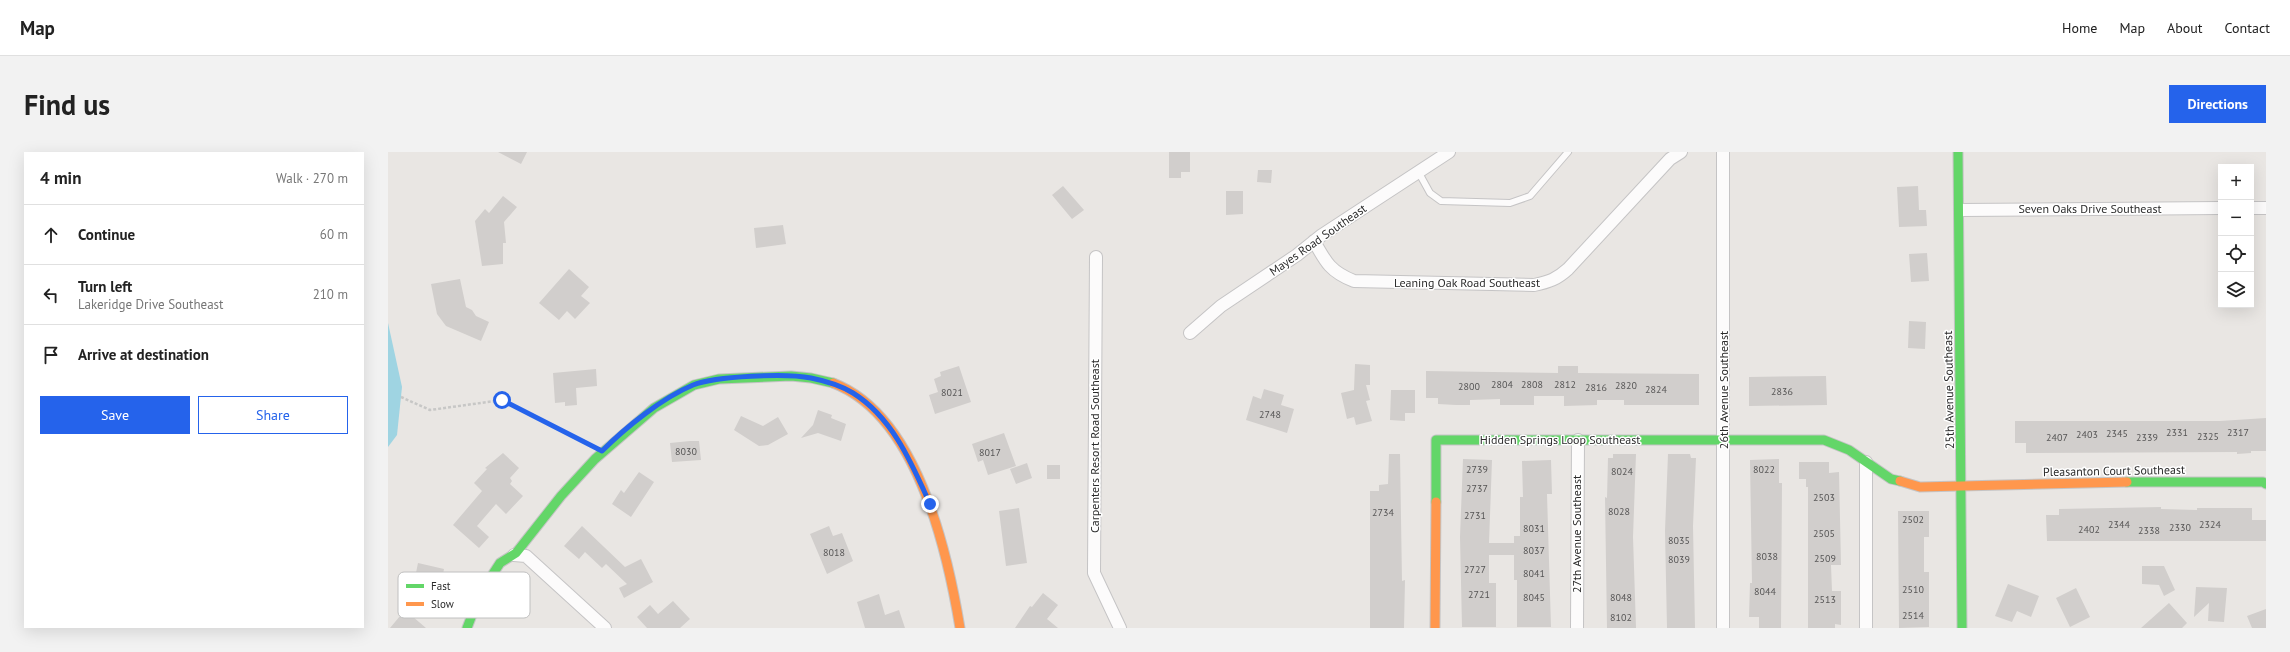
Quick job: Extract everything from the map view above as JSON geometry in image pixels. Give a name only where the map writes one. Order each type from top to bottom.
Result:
[{"type":"street","name":"Mayes Road Southeast","points":[[1190,333],[1221,306],[1297,255],[1314,241],[1449,152]]},
{"type":"street","name":"Leaning Oak Road Southeast","points":[[1314,241],[1331,269],[1339,275],[1354,281],[1534,285],[1556,280],[1670,159],[1681,152]]},
{"type":"street","name":"26th Avenue Southeast","points":[[1723,152],[1723,628]]},
{"type":"street","name":"25th Avenue Southeast","points":[[1958,152],[1960,210],[1962,628]]},
{"type":"street","name":"Seven Oaks Drive Southeast","points":[[1960,210],[2218,208]]},
{"type":"street","points":[[2254,208],[2266,208]]},
{"type":"street","name":"Carpenters Resort Road Southeast","points":[[1096,258],[1094,573],[1120,628]]},
{"type":"street","points":[[494,572],[502,561],[514,555],[563,493],[602,451],[645,414],[693,385],[714,380],[779,377],[810,378],[837,384],[855,394],[893,432],[911,462],[930,504],[942,539],[960,628]]},
{"type":"street","name":"Hidden Springs Loop Southeast","points":[[1435,628],[1436,440],[1824,440],[1849,450],[1891,479],[1920,486],[1962,486]]},
{"type":"street","name":"27th Avenue Southeast","points":[[1577,628],[1578,440]]},
{"type":"street","points":[[1866,462],[1866,628]]},
{"type":"street","name":"Pleasanton Court Southeast","points":[[1962,486],[2074,482],[2263,482],[2266,484]]},
{"type":"street","points":[[514,555],[526,556],[605,628]]},
{"type":"street","points":[[468,628],[471,618]]},
{"type":"lane","points":[[1418,173],[1430,193],[1441,201],[1510,203],[1530,196],[1568,152]]},
{"type":"path","points":[[401,397],[430,410],[502,400],[602,451]]},
{"type":"water","points":[[388,323],[402,387],[397,435],[388,447]]},
{"type":"building","points":[[498,152],[527,152],[521,164]]},
{"type":"building","points":[[1169,152],[1190,152],[1190,172],[1181,172],[1181,178],[1169,178]]},
{"type":"building","points":[[1258,170],[1272,170],[1271,183],[1257,182]]},
{"type":"building","points":[[1063,186],[1084,210],[1072,219],[1052,195]]},
{"type":"building","points":[[1918,186],[1919,210],[1926,210],[1927,226],[1899,227],[1897,187]]},
{"type":"building","points":[[1226,191],[1243,191],[1243,214],[1226,215]]},
{"type":"building","points":[[503,196],[517,207],[504,222],[506,243],[503,243],[503,264],[482,266],[475,221],[485,209],[489,213]]},
{"type":"building","points":[[783,225],[786,244],[756,248],[754,228]]},
{"type":"building","points":[[1927,253],[1929,281],[1911,282],[1909,254]]},
{"type":"building","points":[[569,269],[589,287],[581,296],[590,303],[575,319],[567,311],[559,320],[539,303]]},
{"type":"building","points":[[460,279],[466,307],[472,310],[476,316],[489,322],[481,341],[446,326],[437,314],[431,284]]},
{"type":"building","points":[[1909,321],[1926,322],[1925,349],[1908,348]]},
{"type":"building","points":[[1355,364],[1370,365],[1370,385],[1366,385],[1370,400],[1366,401],[1372,421],[1356,425],[1354,417],[1347,419],[1341,393],[1354,390]]},
{"type":"building","points":[[959,366],[971,402],[935,414],[929,395],[938,392],[934,379],[941,376],[940,372]]},
{"type":"building","points":[[1558,366],[1578,366],[1578,373],[1699,374],[1699,405],[1624,405],[1624,400],[1597,400],[1597,405],[1564,406],[1564,396],[1534,396],[1534,405],[1500,405],[1500,399],[1470,400],[1470,405],[1456,405],[1438,404],[1438,398],[1426,398],[1426,371],[1558,373]]},
{"type":"building","points":[[596,369],[597,386],[576,388],[577,405],[565,406],[565,402],[555,403],[553,373]]},
{"type":"building","points":[[1826,376],[1827,405],[1749,406],[1749,377]]},
{"type":"building","points":[[1264,389],[1284,395],[1281,405],[1294,409],[1287,433],[1246,420],[1253,396],[1261,399]]},
{"type":"building","points":[[1391,390],[1415,390],[1415,413],[1405,413],[1405,421],[1390,420]]},
{"type":"building","points":[[818,410],[832,415],[831,418],[846,424],[841,441],[818,433],[801,438],[813,425]]},
{"type":"building","points":[[741,416],[763,426],[778,417],[788,434],[768,445],[759,446],[734,430]]},
{"type":"building","points":[[2266,418],[2266,451],[2251,451],[2251,453],[2026,453],[2026,443],[2015,443],[2015,421],[2220,421]]},
{"type":"building","points":[[1004,433],[1016,466],[988,475],[983,460],[978,462],[972,444]]},
{"type":"building","points":[[699,441],[701,460],[672,462],[670,443]]},
{"type":"building","points":[[503,453],[519,468],[510,478],[512,481],[510,484],[523,496],[506,514],[496,504],[477,526],[489,537],[479,548],[453,525],[482,491],[474,483],[487,469],[485,468]]},
{"type":"building","points":[[1389,454],[1400,454],[1402,581],[1405,580],[1404,628],[1370,628],[1370,491],[1379,491],[1379,485],[1388,484]]},
{"type":"building","points":[[1613,454],[1636,454],[1633,537],[1636,628],[1607,628],[1605,497],[1607,498],[1608,458],[1613,458]]},
{"type":"building","points":[[1668,454],[1690,454],[1691,458],[1696,458],[1693,526],[1695,628],[1667,628],[1665,531]]},
{"type":"building","points":[[1463,459],[1492,460],[1489,543],[1514,543],[1514,536],[1520,536],[1520,497],[1523,497],[1522,461],[1551,460],[1552,494],[1547,494],[1551,627],[1517,627],[1517,580],[1514,580],[1514,555],[1489,555],[1489,583],[1496,583],[1496,627],[1462,627],[1460,537]]},
{"type":"building","points":[[1779,459],[1779,483],[1782,483],[1781,628],[1759,628],[1759,617],[1749,617],[1750,583],[1752,583],[1750,460]]},
{"type":"building","points":[[1799,462],[1829,462],[1829,473],[1839,472],[1841,565],[1831,565],[1832,591],[1841,591],[1841,625],[1835,624],[1835,628],[1808,628],[1808,487],[1806,487],[1806,479],[1799,479]]},
{"type":"building","points":[[1027,463],[1032,478],[1016,484],[1010,469]]},
{"type":"building","points":[[1047,465],[1060,465],[1060,479],[1047,479]]},
{"type":"building","points":[[639,472],[654,482],[631,517],[612,504],[621,490],[624,493]]},
{"type":"building","points":[[2161,507],[2161,509],[2197,510],[2197,508],[2252,508],[2252,520],[2266,520],[2266,541],[2047,541],[2046,515],[2059,515],[2059,509]]},
{"type":"building","points":[[1019,508],[1027,563],[1006,566],[999,511]]},
{"type":"building","points":[[1898,511],[1929,511],[1929,537],[1924,537],[1924,572],[1929,572],[1929,627],[1899,628]]},
{"type":"building","points":[[582,526],[625,567],[641,559],[653,582],[624,598],[619,588],[627,584],[606,564],[602,568],[585,552],[579,559],[564,546]]},
{"type":"building","points":[[829,526],[833,536],[842,533],[853,561],[827,574],[810,534]]},
{"type":"building","points":[[418,563],[444,569],[443,572],[416,572]]},
{"type":"building","points":[[2142,566],[2164,566],[2175,590],[2164,596],[2159,585],[2142,584]]},
{"type":"building","points":[[2008,584],[2039,596],[2031,617],[2017,611],[2012,622],[1995,616]]},
{"type":"building","points":[[2196,587],[2227,588],[2224,622],[2208,621],[2209,603],[2194,617]]},
{"type":"building","points":[[2076,588],[2090,617],[2070,627],[2056,598]]},
{"type":"building","points":[[1043,593],[1058,605],[1047,619],[1058,628],[1015,628],[1030,606],[1032,607]]},
{"type":"building","points":[[879,594],[885,615],[899,610],[905,628],[865,628],[857,602]]},
{"type":"building","points":[[673,601],[690,619],[680,628],[647,628],[637,617],[650,605],[658,614]]},
{"type":"building","points":[[2169,603],[2187,623],[2182,628],[2141,628]]},
{"type":"building","points":[[2266,609],[2266,628],[2252,628],[2247,616]]},
{"type":"building","points":[[398,618],[414,618],[426,628],[390,628]]},
{"type":"traffic: fast","points":[[1958,152],[1962,628]]},
{"type":"traffic: fast","points":[[494,572],[500,563],[516,553],[561,496],[595,459],[654,408],[694,385],[719,379],[791,376],[811,378],[833,383]]},
{"type":"traffic: fast","points":[[1436,502],[1436,440],[1824,440],[1849,450],[1891,479],[1900,481]]},
{"type":"traffic: fast","points":[[2127,482],[2263,482],[2266,484]]},
{"type":"traffic: fast","points":[[467,628],[471,618]]},
{"type":"traffic: slow","points":[[833,383],[862,399],[886,424],[907,454],[923,488],[936,524],[946,561],[960,628]]},
{"type":"traffic: slow","points":[[1900,481],[1920,487],[2127,482]]},
{"type":"traffic: slow","points":[[1435,628],[1436,502]]},
{"type":"route","points":[[502,400],[602,451],[645,414],[693,385],[714,380],[779,377],[810,378],[837,384],[855,394],[893,432],[911,462],[930,504]]}]
